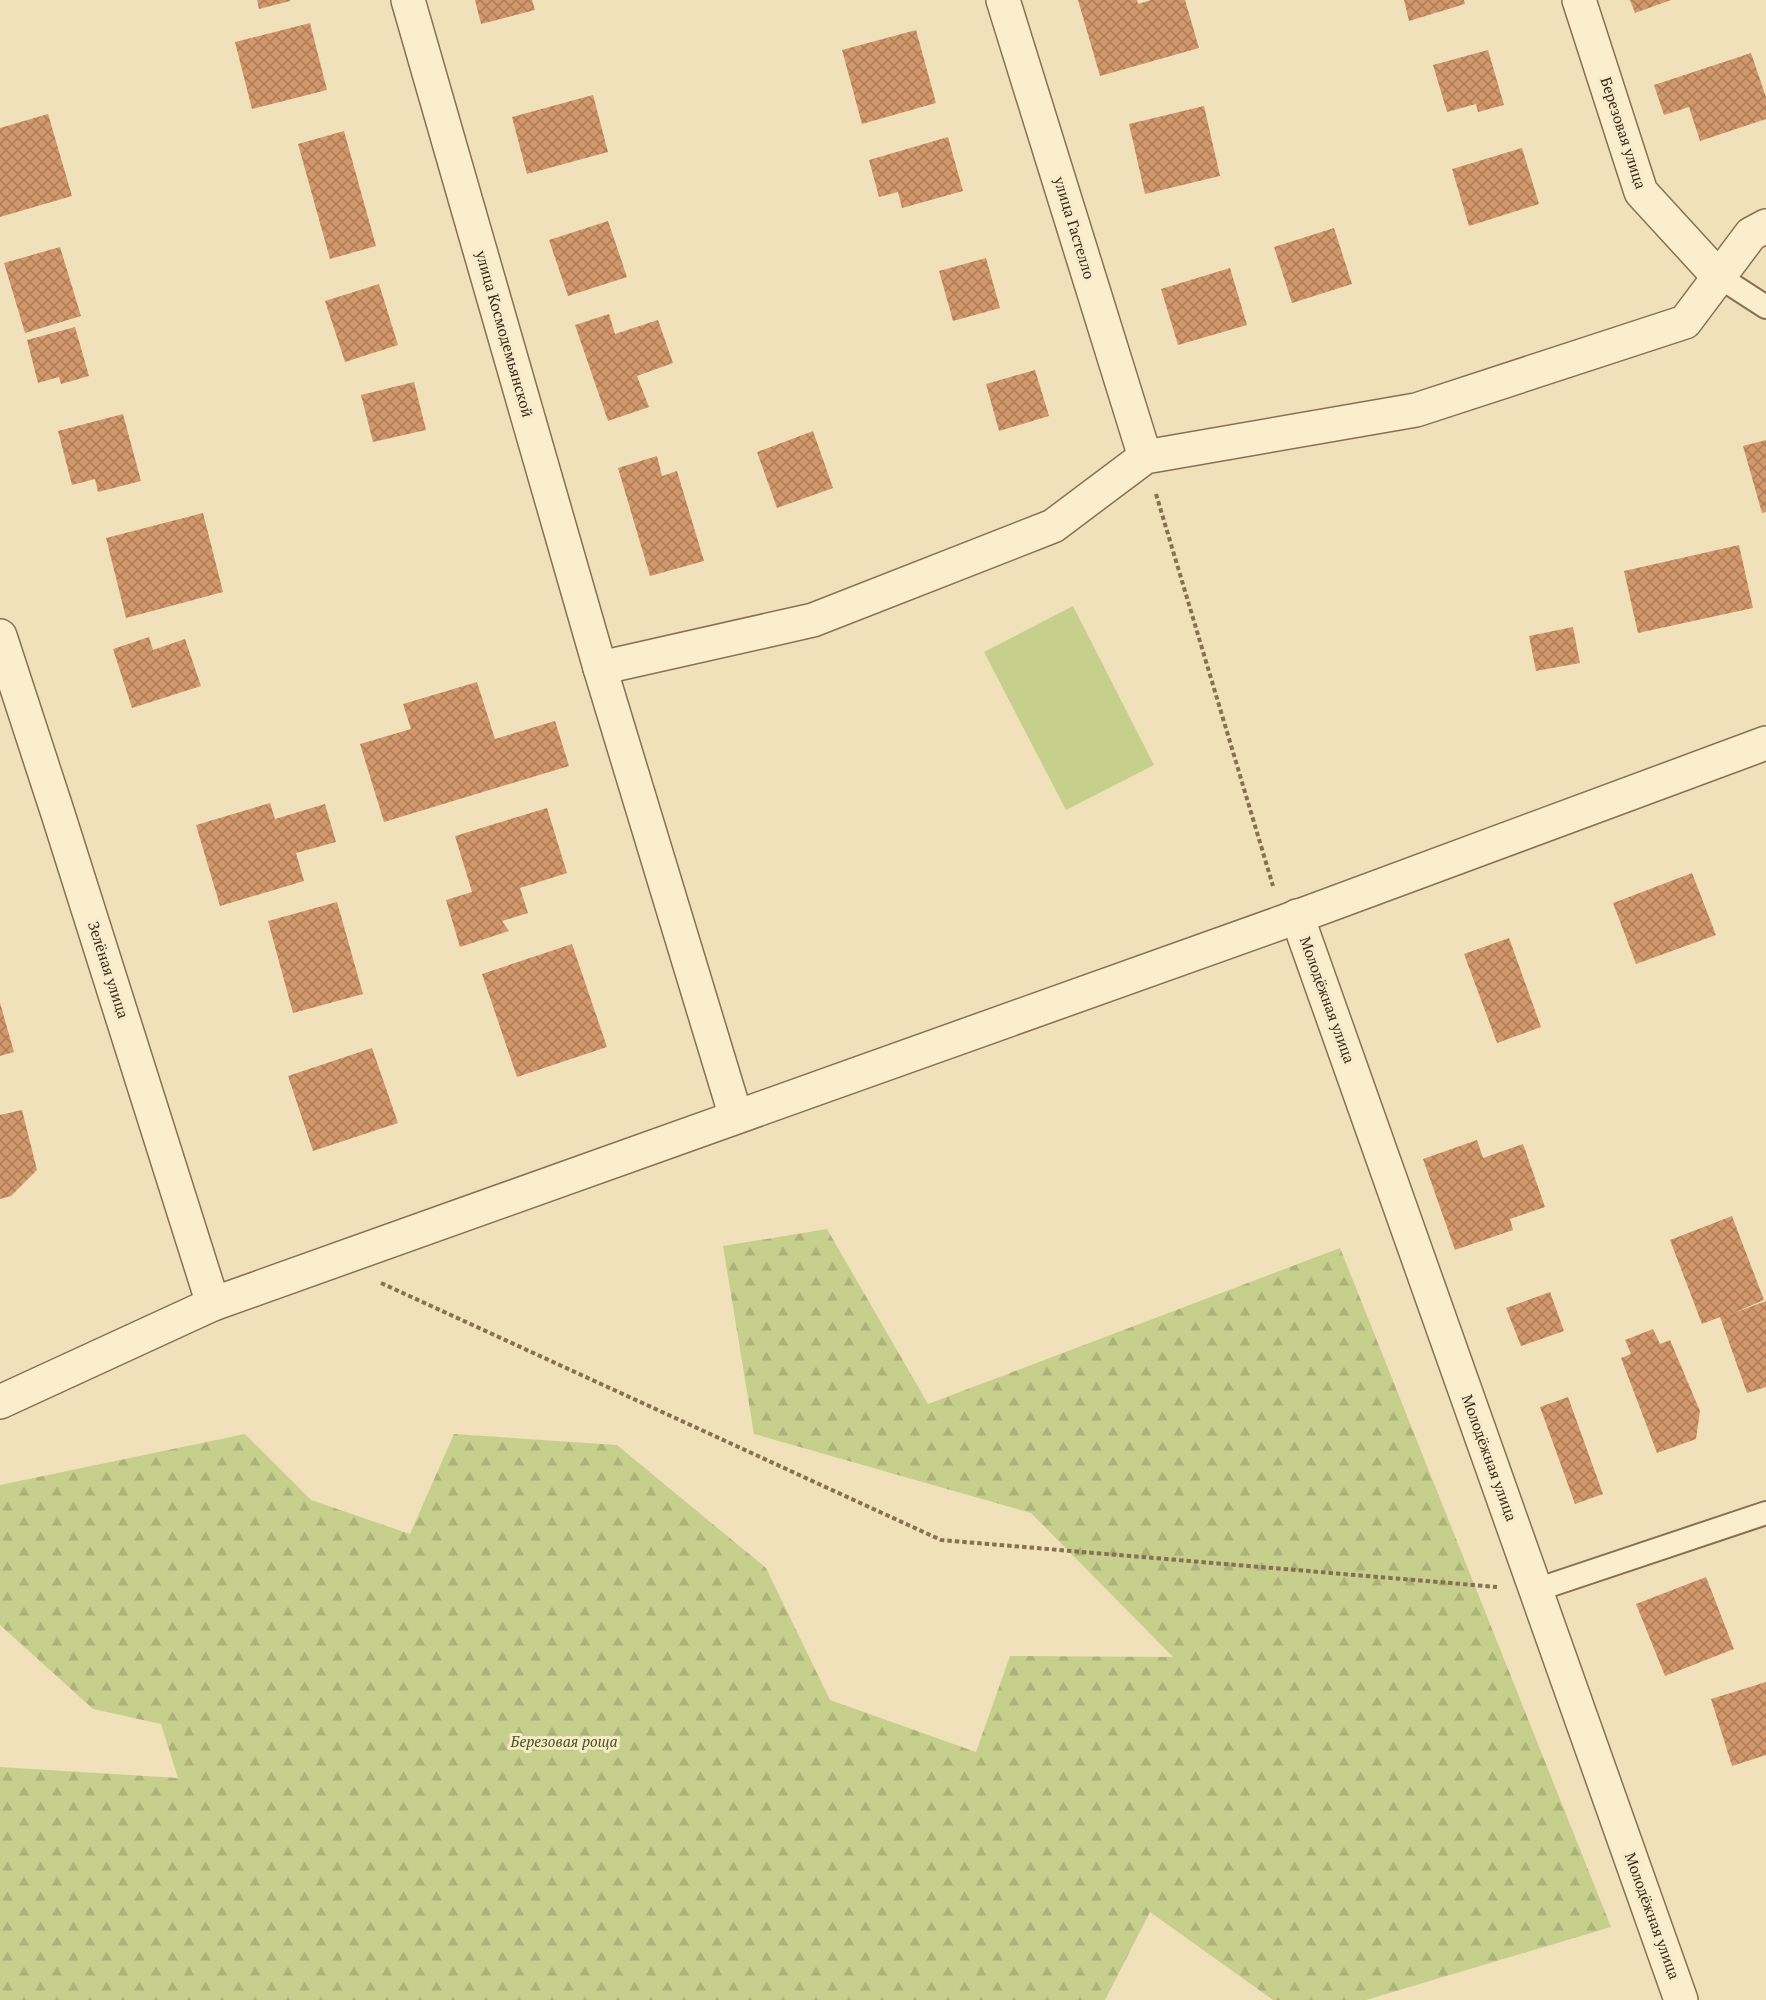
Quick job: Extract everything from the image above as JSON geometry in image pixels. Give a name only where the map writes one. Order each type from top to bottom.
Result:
[{"type":"street","name":"улица Космодемьянской","points":[[408,0],[600,668],[736,1117]]},
{"type":"street","name":"улица Гастелло","points":[[1003,0],[1145,457]]},
{"type":"street","name":"Березовая улица","points":[[1579,0],[1641,192],[1718,276]]},
{"type":"street","points":[[600,668],[813,620],[1053,526],[1145,457],[1416,410],[1685,322],[1751,234],[1766,226]]},
{"type":"street","name":"Зелёная улица","points":[[0,636],[213,1305]]},
{"type":"street","points":[[0,1402],[213,1305],[1290,919],[1766,743]]},
{"type":"street","name":"Молодёжная улица","points":[[1290,919],[1536,1590],[1681,2000]]},
{"type":"lane","points":[[1718,276],[1766,307]]},
{"type":"lane","points":[[1536,1590],[1766,1514]]},
{"type":"path","points":[[1145,457],[1290,919]]},
{"type":"path","points":[[334,1261],[941,1540],[1536,1590]]},
{"type":"green space","points":[[1073,606],[1154,765],[1066,810],[984,652]]},
{"type":"green space","name":"Березовая роща","points":[[827,1229],[928,1404],[1340,1248],[1611,1927],[1366,2000],[1273,2000],[1150,1912],[1105,2000],[0,2000],[0,1767],[178,1778],[161,1724],[93,1709],[0,1625],[0,1485],[245,1434],[311,1500],[410,1534],[454,1434],[617,1445],[766,1568],[830,1700],[976,1752],[1010,1656],[1173,1657],[1031,1513],[754,1434],[723,1246]]},
{"type":"building","points":[[257,0],[290,0],[290,1],[259,9]]},
{"type":"building","points":[[475,0],[532,0],[535,10],[481,24]]},
{"type":"building","points":[[1078,0],[1137,0],[1138,4],[1151,0],[1185,0],[1199,48],[1100,76]]},
{"type":"building","points":[[1404,0],[1464,0],[1465,4],[1409,21]]},
{"type":"building","points":[[1630,0],[1671,0],[1635,13]]},
{"type":"building","points":[[310,23],[327,90],[252,109],[235,42]]},
{"type":"building","points":[[916,30],[936,103],[862,124],[842,50]]},
{"type":"building","points":[[1488,50],[1504,105],[1478,112],[1476,104],[1447,112],[1433,65]]},
{"type":"building","points":[[1751,53],[1766,97],[1766,119],[1700,141],[1689,107],[1664,115],[1654,85]]},
{"type":"building","points":[[593,95],[608,152],[527,174],[512,117]]},
{"type":"building","points":[[1204,106],[1220,176],[1145,194],[1129,124]]},
{"type":"building","points":[[48,114],[72,196],[0,217],[0,128]]},
{"type":"building","points":[[344,131],[376,246],[330,259],[298,144]]},
{"type":"building","points":[[948,137],[963,191],[902,208],[898,192],[879,197],[869,160]]},
{"type":"building","points":[[1522,148],[1539,204],[1469,226],[1452,169]]},
{"type":"building","points":[[608,221],[627,277],[568,296],[549,240]]},
{"type":"building","points":[[1334,228],[1352,284],[1292,303],[1274,247]]},
{"type":"building","points":[[60,247],[81,316],[25,333],[4,263]]},
{"type":"building","points":[[986,258],[1000,308],[953,321],[939,271]]},
{"type":"building","points":[[1230,268],[1247,325],[1178,345],[1161,289]]},
{"type":"building","points":[[379,284],[398,345],[345,362],[325,301]]},
{"type":"building","points":[[609,314],[615,334],[658,320],[673,363],[637,376],[649,407],[608,421],[575,325]]},
{"type":"building","points":[[75,327],[89,376],[61,384],[59,377],[38,383],[27,340]]},
{"type":"building","points":[[1035,370],[1049,416],[999,431],[986,384]]},
{"type":"building","points":[[414,382],[426,430],[373,442],[361,395]]},
{"type":"building","points":[[123,414],[141,481],[98,492],[95,479],[72,485],[58,431]]},
{"type":"building","points":[[813,431],[833,488],[777,508],[757,452]]},
{"type":"building","points":[[1766,440],[1766,512],[1762,513],[1743,446]]},
{"type":"building","points":[[657,456],[662,476],[677,471],[704,561],[650,576],[618,468]]},
{"type":"building","points":[[203,513],[223,592],[126,618],[106,538]]},
{"type":"building","points":[[1739,545],[1753,608],[1638,633],[1624,571]]},
{"type":"building","points":[[1573,627],[1580,663],[1536,671],[1529,636]]},
{"type":"building","points":[[149,637],[153,650],[185,639],[201,686],[132,708],[113,649]]},
{"type":"building","points":[[477,682],[495,739],[555,721],[569,766],[384,822],[360,744],[411,729],[403,704]]},
{"type":"building","points":[[270,803],[275,819],[325,804],[336,842],[296,853],[304,881],[220,906],[196,825]]},
{"type":"building","points":[[547,808],[567,873],[520,888],[528,913],[502,921],[509,931],[460,947],[446,900],[472,892],[455,836]]},
{"type":"building","points":[[1692,873],[1716,935],[1636,964],[1613,903]]},
{"type":"building","points":[[337,902],[363,994],[293,1013],[268,921]]},
{"type":"building","points":[[1509,938],[1541,1027],[1497,1043],[1464,954]]},
{"type":"building","points":[[572,944],[607,1047],[517,1077],[482,974]]},
{"type":"building","points":[[0,1003],[14,1052],[0,1056]]},
{"type":"building","points":[[372,1048],[398,1123],[313,1151],[288,1076]]},
{"type":"building","points":[[22,1110],[37,1170],[11,1196],[0,1199],[0,1115]]},
{"type":"building","points":[[1477,1140],[1483,1158],[1523,1144],[1545,1207],[1510,1219],[1513,1230],[1455,1250],[1423,1159]]},
{"type":"building","points":[[1732,1216],[1764,1300],[1731,1314],[1766,1301],[1766,1387],[1747,1393],[1720,1317],[1702,1324],[1670,1240]]},
{"type":"building","points":[[1550,1292],[1564,1331],[1521,1346],[1506,1308]]},
{"type":"building","points":[[1653,1329],[1660,1344],[1670,1340],[1700,1411],[1696,1439],[1657,1453],[1621,1358],[1631,1354],[1625,1340]]},
{"type":"building","points":[[1568,1397],[1603,1494],[1575,1504],[1540,1407]]},
{"type":"building","points":[[1706,1577],[1734,1649],[1665,1676],[1636,1604]]},
{"type":"building","points":[[1766,1682],[1766,1755],[1732,1766],[1711,1699]]}]
